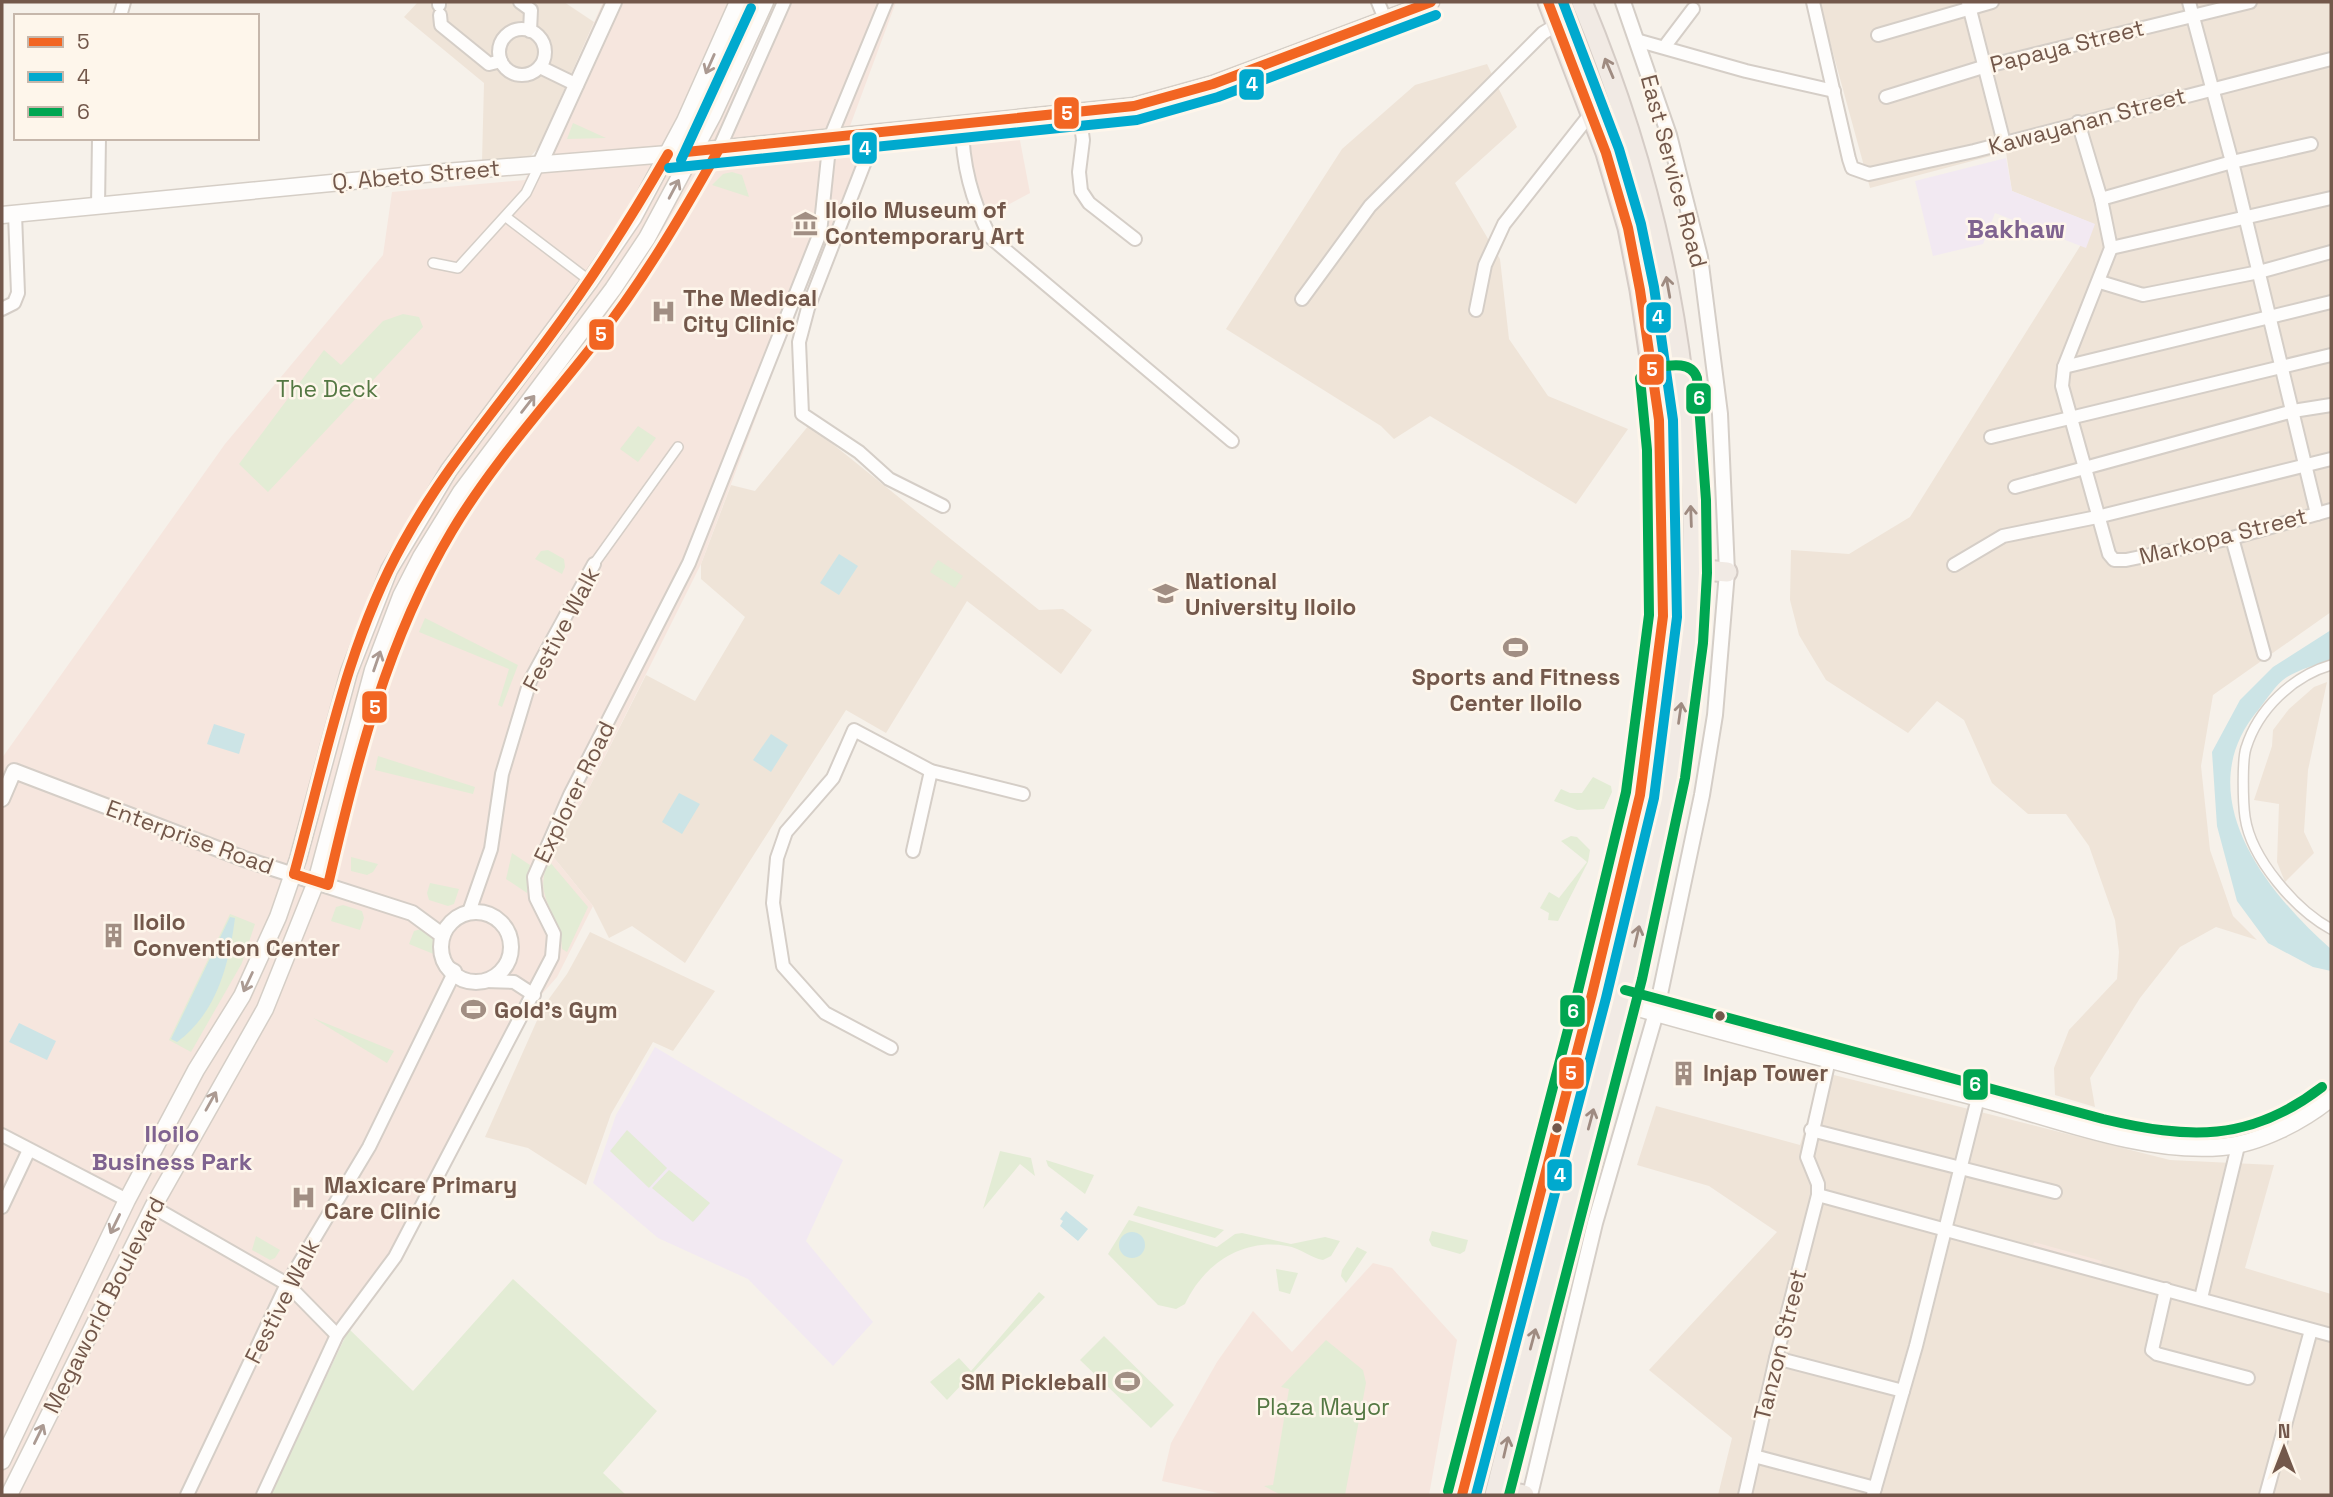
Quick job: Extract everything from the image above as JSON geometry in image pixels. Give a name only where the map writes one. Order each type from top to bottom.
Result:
[{"type":"highway","points":[[1462,1495],[1592,994],[1640,795],[1663,616],[1661,449],[1654,382],[1628,228],[1592,112],[1548,2]]},
{"type":"highway","points":[[1524,1495],[1496,1492],[1516,1405],[1621,1003],[1668,790],[1683,690],[1693,569],[1683,379],[1656,221],[1615,81],[1582,2]]},
{"type":"highway","points":[[1654,382],[1683,379]]},
{"type":"highway","points":[[1693,569],[1727,572]]},
{"type":"main road","name":"Megaworld Boulevard","points":[[2,1461],[127,1200],[196,1070],[242,996],[278,917],[293,874],[352,661],[403,543],[449,470],[590,281],[635,214],[668,154],[738,2]]},
{"type":"main road","name":"Megaworld Boulevard","points":[[9,1495],[153,1208],[265,1009],[316,882],[373,670],[401,596],[421,557],[461,492],[613,289],[654,227],[719,101],[765,2]]},
{"type":"main road","name":"Q. Abeto Street","points":[[8,215],[668,154],[1134,106],[1213,84],[1431,2]]},
{"type":"main road","points":[[698,92],[698,100],[704,107],[719,101]]},
{"type":"main road","points":[[635,214],[643,209],[651,212],[655,218],[654,227]]},
{"type":"main road","points":[[309,816],[310,825],[317,832],[322,832],[331,821]]},
{"type":"main road","points":[[278,917],[283,913],[293,912],[300,920],[299,926]]},
{"type":"main road","points":[[1621,1003],[2083,1127],[2179,1147],[2238,1146],[2287,1126],[2331,1098]]},
{"type":"street","points":[[520,2],[531,10],[530,31]]},
{"type":"street","points":[[433,263],[458,268],[533,184],[614,2]]},
{"type":"street","points":[[719,149],[784,2]]},
{"type":"street","name":"Explorer Road","points":[[263,1495],[337,1335],[395,1257],[552,957],[554,934],[537,898],[534,877],[570,795],[690,563],[820,233],[830,138],[886,2]]},
{"type":"street","points":[[1378,2],[1385,19]]},
{"type":"street","name":"East Service Road","points":[[1530,1495],[1595,1223],[1656,1013],[1702,795],[1715,715],[1727,572],[1720,414],[1700,257],[1669,135],[1623,2]]},
{"type":"street","points":[[1636,40],[1746,71],[1834,91],[1813,2]]},
{"type":"street","points":[[1878,35],[1968,4],[1992,2]]},
{"type":"street","points":[[2189,2],[2232,162],[2317,514]]},
{"type":"street","name":"Papaya Street","points":[[1886,97],[1983,67],[2250,2]]},
{"type":"street","points":[[1968,4],[2004,143]]},
{"type":"street","points":[[439,7],[441,25],[489,64],[501,61]]},
{"type":"street","points":[[1665,46],[1693,9]]},
{"type":"street","points":[[1302,299],[1370,206],[1543,33],[1558,24]]},
{"type":"street","points":[[530,31],[537,34],[545,47],[540,67],[533,72],[518,74],[505,67],[501,61],[500,46],[508,34],[530,31]]},
{"type":"street","name":"Kawayanan Street","points":[[1834,91],[1852,168],[1869,174],[2004,143],[2078,122],[2331,60]]},
{"type":"street","points":[[540,67],[577,85]]},
{"type":"street","points":[[1079,111],[1083,140],[1081,191],[1089,203],[1135,239]]},
{"type":"street","points":[[1476,310],[1485,265],[1504,224],[1592,112]]},
{"type":"street","points":[[2078,122],[2101,199],[2111,248],[2100,282],[2064,367],[2062,386],[2097,517]]},
{"type":"street","points":[[962,123],[964,156],[972,199],[990,237],[1232,442]]},
{"type":"street","points":[[872,132],[869,151],[808,308],[799,342],[802,414],[859,452],[889,479],[943,506]]},
{"type":"street","points":[[98,206],[99,140]]},
{"type":"street","points":[[2101,199],[2232,162],[2311,144]]},
{"type":"street","points":[[2111,248],[2331,198]]},
{"type":"street","points":[[2,309],[14,303],[18,293],[8,215]]},
{"type":"street","points":[[506,217],[590,281]]},
{"type":"street","points":[[2100,282],[2143,295],[2259,272],[2331,252]]},
{"type":"street","points":[[2064,367],[2331,302]]},
{"type":"street","points":[[1991,437],[2331,355]]},
{"type":"street","points":[[2015,487],[2293,411],[2331,405]]},
{"type":"street","name":"Festive Walk","points":[[469,912],[491,849],[502,774],[530,681],[594,564],[678,447]]},
{"type":"street","points":[[1954,565],[2003,536],[2097,517],[2331,459]]},
{"type":"street","name":"Markopa Street","points":[[2097,517],[2109,554],[2114,560],[2232,538],[2331,510]]},
{"type":"street","points":[[2232,538],[2264,654]]},
{"type":"street","points":[[2331,666],[2311,671],[2270,703],[2245,749],[2245,819],[2266,868],[2313,919],[2331,929]]},
{"type":"street","points":[[891,1048],[825,1013],[783,966],[773,904],[777,858],[786,832],[833,778],[854,730],[931,771],[1023,794]]},
{"type":"street","name":"Enterprise Road","points":[[2,799],[14,771],[146,824],[412,913],[442,935]]},
{"type":"street","points":[[914,851],[931,771]]},
{"type":"street","points":[[485,981],[504,969],[510,959],[510,937],[498,919],[489,914],[469,912],[458,915],[442,935],[441,955],[446,966],[463,980],[485,981],[514,982],[534,995]]},
{"type":"street","name":"Festive Walk","points":[[187,1495],[287,1284],[369,1147],[455,971],[446,966]]},
{"type":"street","points":[[1829,1060],[1807,1157],[1818,1184],[1818,1195],[2331,1335]]},
{"type":"street","points":[[1754,1457],[1874,1492],[1946,1229],[1978,1098]]},
{"type":"street","points":[[1811,1130],[2054,1192]]},
{"type":"street","points":[[2,1135],[127,1200]]},
{"type":"street","points":[[2201,1298],[2238,1146]]},
{"type":"street","points":[[2,1207],[29,1150]]},
{"type":"street","name":"Tanzon Street","points":[[1745,1495],[1776,1358],[1818,1195]]},
{"type":"street","points":[[153,1208],[287,1284],[337,1335]]},
{"type":"street","points":[[2166,1289],[2152,1350],[2248,1378]]},
{"type":"street","points":[[2266,1495],[2311,1330]]},
{"type":"street","points":[[1776,1358],[1903,1391]]},
{"type":"shaded area","points":[[418,2],[564,2],[594,22],[539,147],[529,158],[482,162],[484,83],[404,17]]},
{"type":"shaded area","name":"Iloilo Business Park","points":[[603,2],[896,2],[840,153],[863,153],[785,340],[701,564],[581,804],[551,854],[593,906],[557,977],[535,1002],[400,1258],[344,1336],[270,1495],[2,1495],[2,758],[225,444],[383,255],[392,192],[525,180]]},
{"type":"shaded area","points":[[1819,2],[2331,2],[2331,612],[2213,695],[2201,766],[2210,850],[2233,916],[2257,940],[2216,927],[2180,947],[2140,998],[2090,1078],[2095,1107],[2055,1095],[2054,1068],[2069,1030],[2117,979],[2119,952],[2115,920],[2089,846],[2066,814],[2028,814],[1992,783],[1964,720],[1937,701],[1908,733],[1826,680],[1799,635],[1790,600],[1791,550],[1849,554],[1910,517],[2094,224],[2012,191],[2006,152],[1870,188]]},
{"type":"shaded area","points":[[1487,64],[1517,127],[1455,183],[1500,259],[1509,339],[1548,396],[1628,429],[1576,504],[1430,416],[1394,439],[1381,426],[1226,329],[1342,149],[1415,85]]},
{"type":"shaded area","points":[[1018,130],[1030,193],[987,216],[977,194],[968,136]]},
{"type":"shaded area","points":[[2006,158],[2012,191],[2095,224],[2086,248],[1995,213],[1983,244],[1933,256],[1915,181]]},
{"type":"shaded area","points":[[809,425],[1039,610],[1063,609],[1092,630],[1061,674],[967,601],[886,733],[846,710],[685,963],[632,926],[609,938],[593,906],[551,854],[581,804],[646,675],[695,701],[745,617],[701,579],[701,564],[731,485],[755,491]]},
{"type":"shaded area","points":[[2327,682],[2308,770],[2304,832],[2314,853],[2285,882],[2277,862],[2279,804],[2254,800],[2272,746],[2273,730],[2289,709],[2314,687]]},
{"type":"shaded area","points":[[590,932],[715,991],[673,1051],[653,1042],[611,1114],[586,1185],[528,1148],[485,1137],[543,1007],[567,974]]},
{"type":"shaded area","points":[[655,1047],[843,1160],[806,1241],[873,1322],[833,1366],[748,1279],[658,1238],[593,1183],[616,1115]]},
{"type":"shaded area","points":[[1822,1072],[2170,1160],[2274,1165],[2245,1268],[2331,1294],[2331,1495],[1718,1495],[1732,1438],[1649,1370],[1777,1232],[1709,1186],[1637,1165],[1656,1106],[1800,1145]]},
{"type":"shaded area","points":[[2034,1242],[2102,1261],[2099,1267],[2032,1248]]},
{"type":"shaded area","points":[[1373,1263],[1392,1268],[1457,1340],[1429,1495],[1227,1495],[1162,1481],[1171,1443],[1217,1362],[1253,1311],[1292,1352]]},
{"type":"green space","points":[[573,123],[606,138],[567,139]]},
{"type":"green space","points":[[732,172],[742,175],[749,197],[712,185],[723,174]]},
{"type":"green space","name":"The Deck","points":[[403,314],[419,317],[423,327],[268,492],[239,464],[324,350],[341,365],[383,321]]},
{"type":"green space","points":[[638,426],[656,438],[638,462],[620,449]]},
{"type":"green space","points":[[548,550],[564,559],[562,574],[535,559],[541,551]]},
{"type":"green space","points":[[938,560],[963,576],[955,588],[930,572]]},
{"type":"green space","points":[[425,618],[518,665],[502,707],[498,705],[509,669],[419,632]]},
{"type":"green space","points":[[378,756],[475,787],[473,794],[375,770]]},
{"type":"green space","points":[[1593,777],[1611,786],[1612,792],[1604,809],[1577,810],[1554,801],[1561,789],[1570,793],[1582,793]]},
{"type":"green space","points":[[1571,836],[1577,837],[1590,850],[1588,862],[1558,921],[1548,920],[1549,913],[1540,908],[1549,892],[1559,898],[1587,862],[1561,841]]},
{"type":"green space","points":[[512,853],[530,865],[527,893],[506,879]]},
{"type":"green space","points":[[351,857],[378,864],[373,872],[367,875],[351,871]]},
{"type":"green space","points":[[549,861],[588,907],[567,952],[562,949],[543,885]]},
{"type":"green space","points":[[430,883],[459,889],[454,904],[448,906],[429,900],[427,893]]},
{"type":"green space","points":[[343,905],[362,911],[364,918],[360,930],[331,921],[336,907]]},
{"type":"green space","points":[[230,914],[255,924],[242,963],[191,1052],[169,1040]]},
{"type":"green space","points":[[421,929],[439,936],[441,943],[436,955],[409,944],[414,931]]},
{"type":"green space","points":[[313,1018],[394,1051],[387,1063]]},
{"type":"green space","points":[[627,1130],[667,1168],[649,1188],[610,1151]]},
{"type":"green space","points":[[1000,1151],[1031,1158],[1035,1176],[1020,1164],[983,1209]]},
{"type":"green space","points":[[1046,1160],[1094,1175],[1085,1194],[1048,1166]]},
{"type":"green space","points":[[669,1170],[710,1203],[693,1222],[652,1188]]},
{"type":"green space","points":[[1138,1206],[1224,1230],[1215,1238],[1133,1215]]},
{"type":"green space","points":[[1129,1220],[1217,1247],[1235,1234],[1242,1233],[1291,1244],[1325,1237],[1340,1241],[1331,1256],[1323,1260],[1287,1246],[1255,1246],[1240,1250],[1214,1266],[1193,1290],[1185,1304],[1176,1309],[1158,1305],[1108,1254]]},
{"type":"green space","points":[[1432,1231],[1468,1240],[1465,1251],[1460,1254],[1432,1246],[1429,1240]]},
{"type":"green space","points":[[256,1236],[280,1250],[275,1258],[270,1260],[252,1250]]},
{"type":"green space","points":[[1357,1247],[1367,1252],[1346,1283],[1341,1276],[1342,1270]]},
{"type":"green space","points":[[1276,1269],[1298,1273],[1290,1294],[1279,1291]]},
{"type":"green space","points":[[513,1279],[657,1411],[603,1473],[626,1495],[270,1495],[349,1329],[413,1391]]},
{"type":"green space","points":[[1039,1292],[1045,1297],[947,1400],[930,1382],[959,1358],[971,1371]]},
{"type":"green space","name":"SM Pickleball","points":[[1104,1336],[1174,1405],[1151,1428],[1080,1360]]},
{"type":"green space","name":"Plaza Mayor","points":[[1326,1340],[1363,1370],[1366,1383],[1345,1495],[1281,1495],[1264,1486],[1273,1485],[1289,1389],[1281,1387]]},
{"type":"water","points":[[839,554],[858,566],[839,595],[820,583]]},
{"type":"water","points":[[2331,630],[2331,659],[2292,674],[2275,688],[2239,741],[2231,774],[2233,807],[2243,839],[2260,870],[2282,899],[2331,949],[2331,971],[2313,967],[2268,943],[2237,901],[2217,826],[2212,752],[2240,700],[2273,667]]},
{"type":"water","points":[[214,724],[245,734],[239,754],[207,744]]},
{"type":"water","points":[[771,734],[788,745],[771,772],[753,760]]},
{"type":"water","points":[[679,793],[700,804],[682,834],[662,822]]},
{"type":"water","points":[[230,917],[235,918],[225,970],[219,986],[202,1017],[177,1042],[171,1039]]},
{"type":"water","points":[[19,1023],[56,1041],[47,1060],[9,1042]]},
{"type":"water","points":[[1066,1211],[1088,1229],[1078,1241],[1060,1226],[1063,1221],[1060,1219]]},
{"type":"water","points":[[1132,1232],[1141,1236],[1145,1245],[1141,1254],[1132,1258],[1123,1254],[1119,1245],[1123,1236]]},
{"type":"transit line","name":"5","points":[[686,152],[1134,106],[1213,84],[1431,2]]},
{"type":"transit line","name":"5","points":[[1462,1495],[1592,994],[1640,795],[1663,616],[1659,420],[1640,290],[1628,228],[1606,153],[1548,2]]},
{"type":"transit line","name":"4","points":[[1476,1495],[1606,998],[1654,798],[1677,617],[1673,420],[1654,287],[1641,224],[1619,149],[1563,2]]},
{"type":"transit line","name":"4","points":[[681,160],[751,8]]},
{"type":"transit line","name":"4","points":[[669,168],[1137,120],[1218,97],[1436,15]]},
{"type":"transit line","name":"5","points":[[294,874],[328,885],[376,703],[409,615],[452,531],[502,459],[628,298],[719,149]]},
{"type":"transit line","name":"5","points":[[294,874],[352,663],[366,622],[403,543],[453,464],[579,295],[668,154]]},
{"type":"transit line","name":"6","points":[[1448,1491],[1578,991],[1626,792],[1649,615],[1647,450],[1640,378],[1650,368],[1684,366],[1694,372],[1697,378],[1706,500],[1707,573],[1703,643],[1685,778],[1642,979],[1509,1495]]},
{"type":"transit line","name":"6","points":[[1625,990],[2134,1126],[2190,1132],[2217,1132],[2243,1127],[2295,1105],[2322,1087]]},
{"type":"place","name":"Iloilo Museum of Contemporary Art","points":[[805,223]]},
{"type":"place","name":"The Medical City Clinic","points":[[663,311]]},
{"type":"place","name":"National University Iloilo","points":[[1165,594]]},
{"type":"place","name":"Sports and Fitness Center Iloilo","points":[[1516,647]]},
{"type":"place","name":"Iloilo Convention Center","points":[[113,935]]},
{"type":"place","name":"Gold's Gym","points":[[474,1010]]},
{"type":"place","name":"Injap Tower","points":[[1683,1073]]},
{"type":"place","name":"Maxicare Primary Care Clinic","points":[[304,1198]]},
{"type":"place","name":"SM Pickleball","points":[[1127,1382]]},
{"type":"district","name":"Bakhaw","points":[[2016,229]]},
{"type":"district","name":"Iloilo Business Park","points":[[172,1148]]}]
